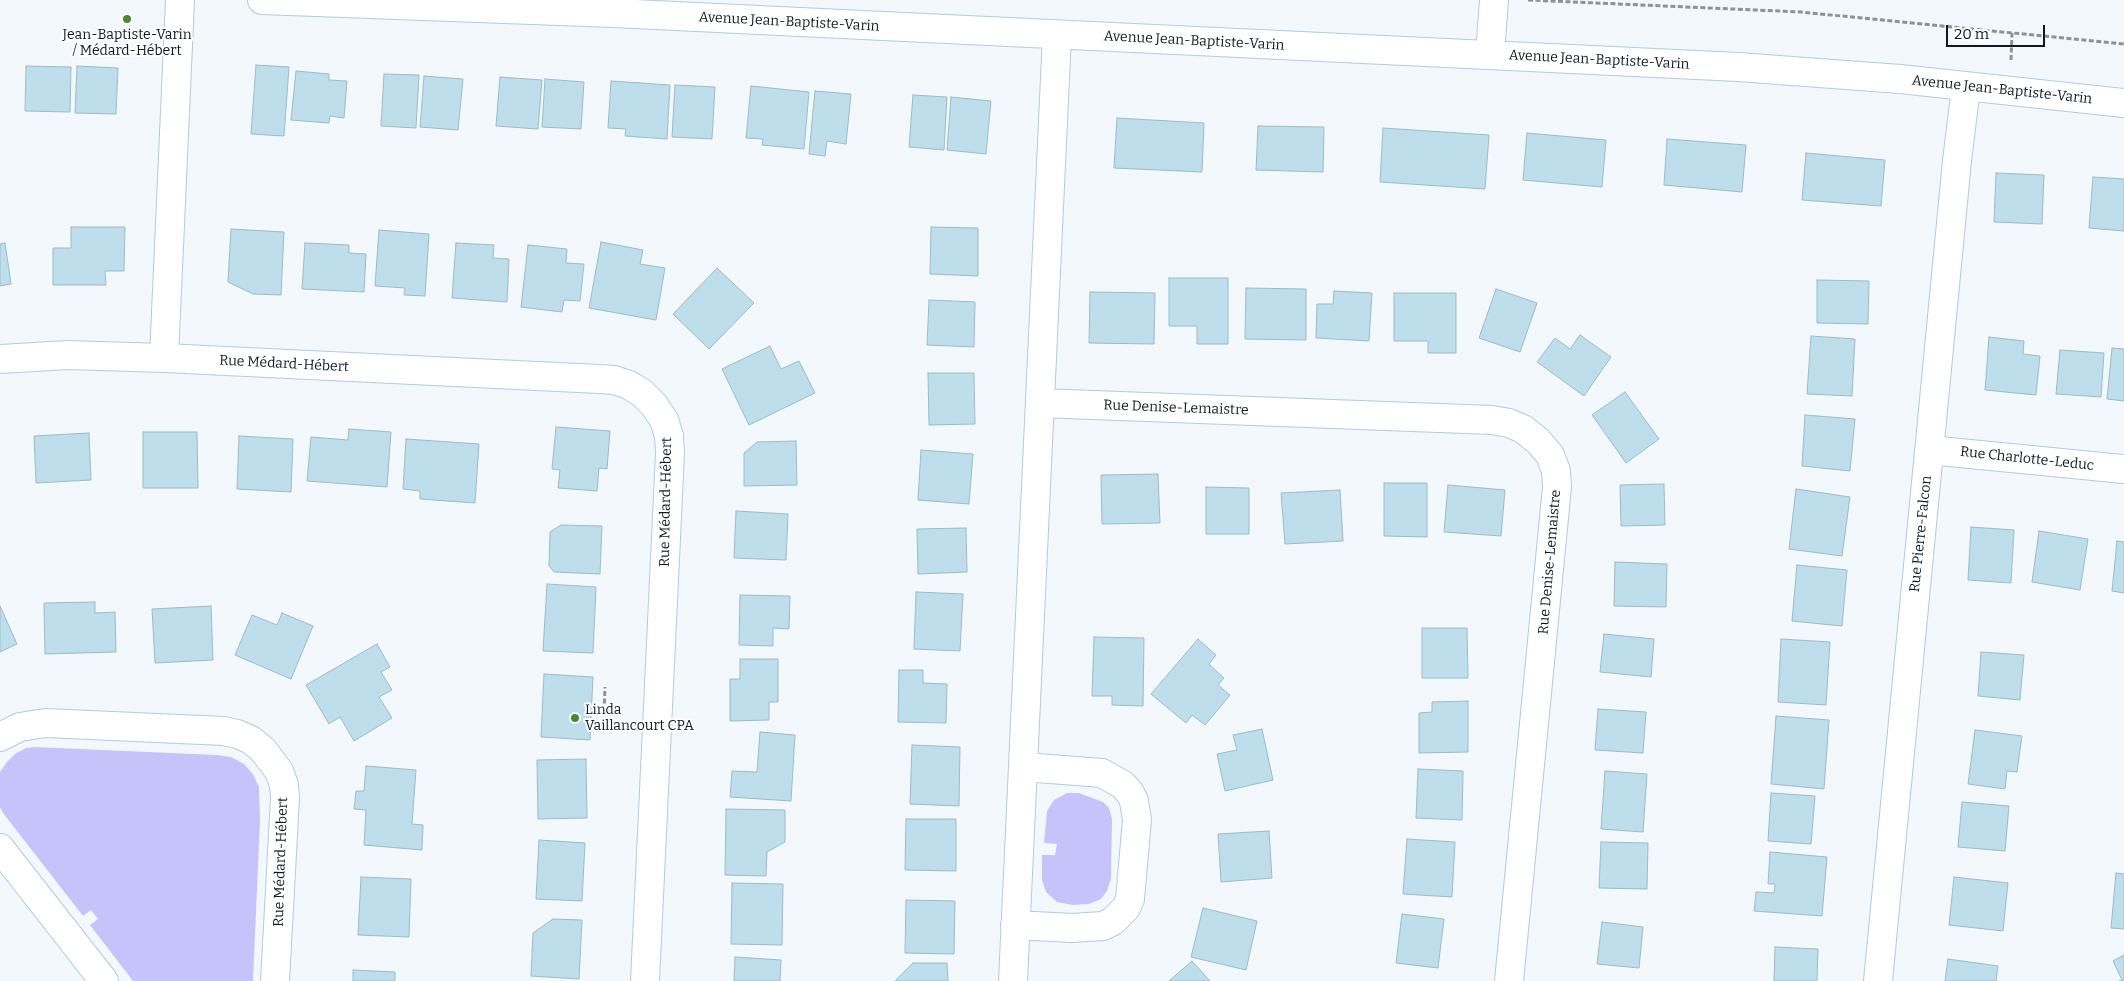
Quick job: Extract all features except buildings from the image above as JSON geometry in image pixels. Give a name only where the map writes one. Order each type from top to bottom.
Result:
[{"type":"street","points":[[164,358],[180,0]]},
{"type":"street","name":"Avenue Jean-Baptiste-Varin","points":[[262,0],[661,8],[1057,35],[1490,54],[1803,71],[2124,102]]},
{"type":"street","points":[[1490,54],[1494,0]]},
{"type":"street","points":[[1013,981],[1057,35]]},
{"type":"street","name":"Rue Pierre-Falcon","points":[[1878,981],[1966,87]]},
{"type":"street","name":"Rue Médard-Hébert","points":[[0,359],[68,355],[164,358],[614,380],[642,392],[664,420],[669,436],[670,453],[645,981]]},
{"type":"street","name":"Rue Denise-Lemaistre","points":[[1040,402],[1492,420],[1509,423],[1523,429],[1538,440],[1550,455],[1556,471],[1557,487],[1509,981]]},
{"type":"street","name":"Rue Charlotte-Leduc","points":[[1929,450],[2124,469]]},
{"type":"street","name":"Rue Médard-Hébert","points":[[0,737],[20,727],[45,723],[214,730],[237,734],[251,740],[263,750],[279,771],[285,798],[275,981]]},
{"type":"street","points":[[1015,925],[1092,927],[1113,921],[1126,908],[1130,899],[1137,820],[1134,802],[1130,793],[1113,778],[1091,771],[1024,767]]},
{"type":"street","points":[[0,848],[104,981]]},
{"type":"path","points":[[1528,0],[1801,12],[2124,44]]},
{"type":"path","points":[[2011,60],[2012,33]]},
{"type":"path","points":[[592,714],[604,714],[605,687]]},
{"type":"shaded area","points":[[26,748],[217,755],[231,757],[244,764],[253,774],[259,787],[260,820],[253,981],[133,981],[90,925],[98,919],[91,910],[83,916],[0,807],[0,772],[15,754]]},
{"type":"shaded area","points":[[1067,793],[1079,793],[1103,802],[1109,808],[1112,819],[1111,879],[1107,891],[1101,899],[1089,904],[1073,905],[1057,902],[1046,892],[1042,880],[1042,855],[1055,855],[1057,844],[1044,843],[1047,811],[1054,800]]},
{"type":"place","name":"Jean-Baptiste-Varin / Médard-Hébert","points":[[127,19]]},
{"type":"place","name":"Linda Vaillancourt CPA","points":[[575,718]]}]
